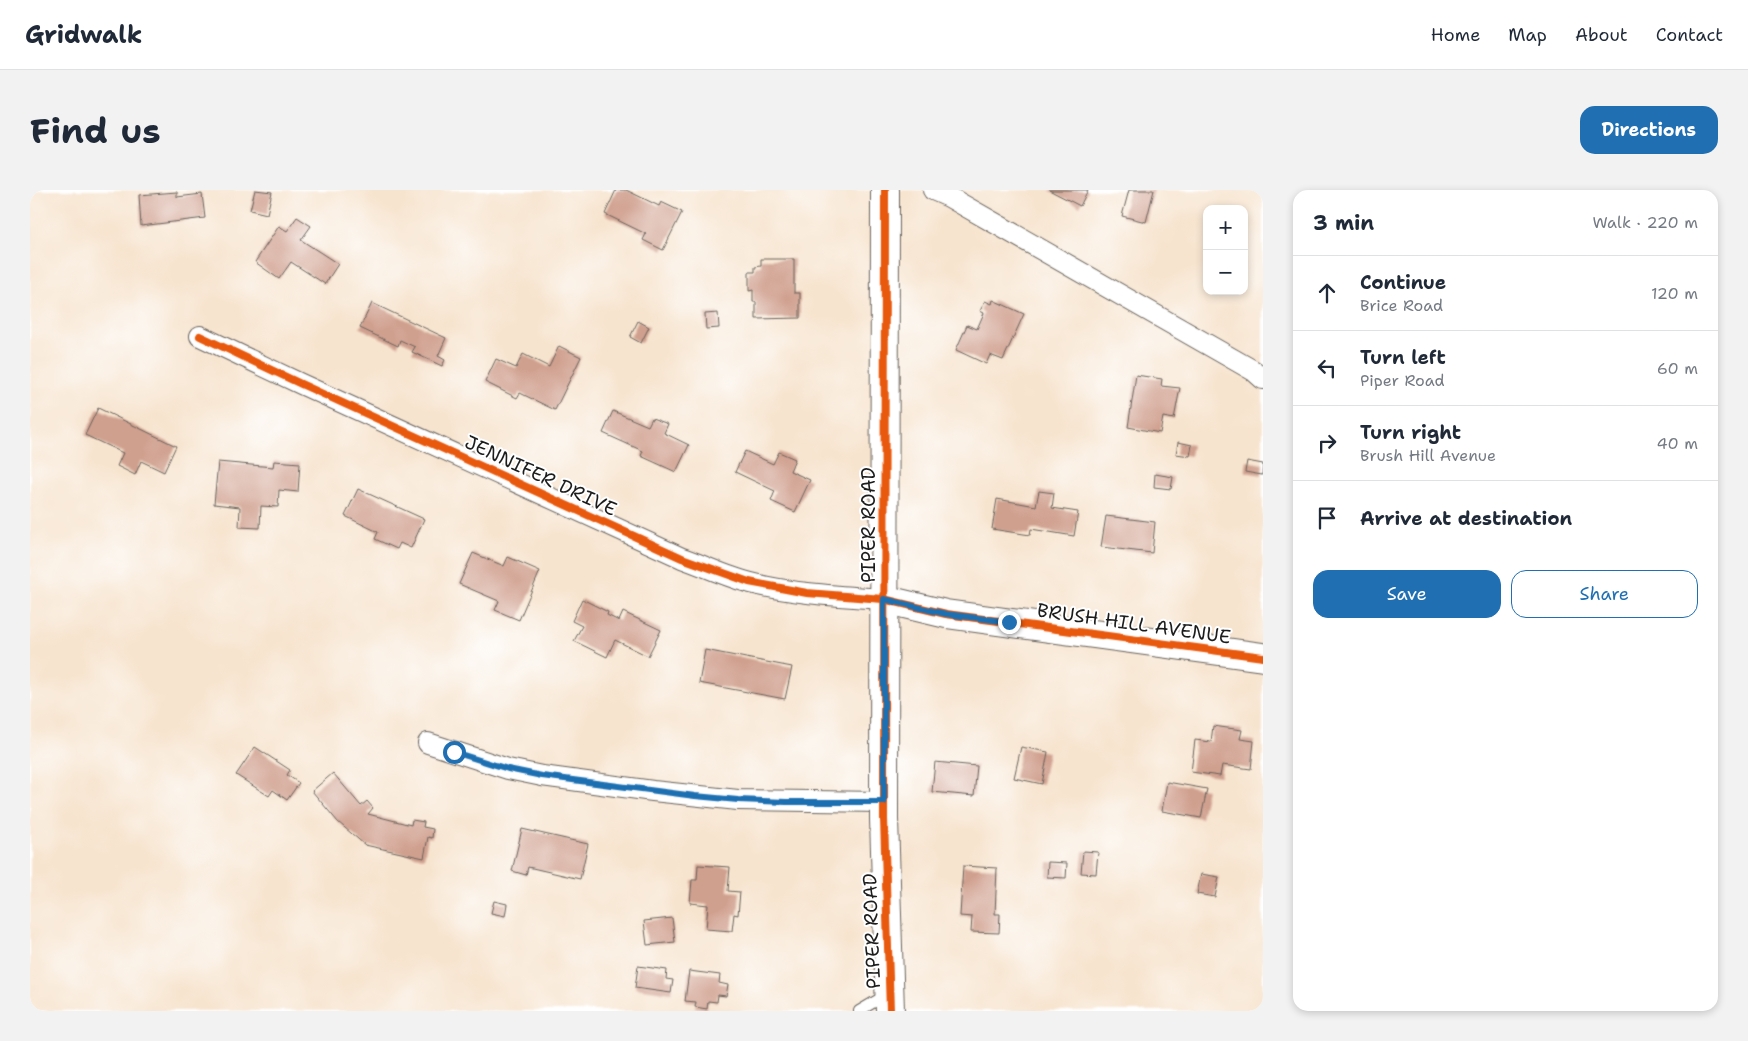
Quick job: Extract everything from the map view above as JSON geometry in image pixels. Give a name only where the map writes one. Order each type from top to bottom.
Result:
[{"type":"street","name":"PIPER ROAD","points":[[885,190],[884,802],[890,1002]]},
{"type":"street","points":[[933,190],[949,197],[1254,371],[1263,378]]},
{"type":"street","name":"JENNIFER DRIVE","points":[[200,336],[674,554],[727,575],[749,582],[788,590],[884,599]]},
{"type":"street","name":"BRUSH HILL AVENUE","points":[[884,599],[946,614],[1263,656]]},
{"type":"street","points":[[428,743],[481,761],[525,772],[653,791],[738,800],[884,802]]},
{"type":"lane","points":[[859,1011],[890,1002]]},
{"type":"building","points":[[255,190],[272,192],[267,214],[250,210]]},
{"type":"building","points":[[616,190],[626,190],[659,206],[661,202],[682,212],[663,250],[643,240],[646,234],[605,214]]},
{"type":"building","points":[[1049,190],[1088,190],[1080,206]]},
{"type":"building","points":[[1129,190],[1154,190],[1146,222],[1122,216]]},
{"type":"building","points":[[177,192],[177,197],[202,194],[205,218],[141,226],[139,195]]},
{"type":"building","points":[[297,217],[311,226],[301,240],[338,264],[325,284],[291,262],[279,279],[255,262],[279,226],[287,231]]},
{"type":"building","points":[[761,259],[794,259],[794,293],[800,293],[800,318],[756,319],[756,302],[753,302],[753,290],[749,291],[749,272],[755,272],[755,267],[761,266]]},
{"type":"building","points":[[993,300],[1024,314],[1003,360],[990,355],[986,364],[956,350],[967,325],[977,329],[984,313],[980,311],[985,301],[992,304]]},
{"type":"building","points":[[372,303],[446,338],[438,356],[445,360],[442,366],[412,352],[415,347],[400,340],[398,346],[360,328]]},
{"type":"building","points":[[718,313],[719,328],[706,329],[705,314]]},
{"type":"building","points":[[638,321],[649,327],[641,343],[630,337]]},
{"type":"building","points":[[559,346],[581,357],[555,410],[520,393],[517,398],[485,382],[496,359],[516,368],[523,354],[549,367]]},
{"type":"building","points":[[1136,375],[1162,379],[1161,386],[1180,388],[1174,419],[1163,417],[1160,433],[1128,427]]},
{"type":"building","points":[[98,408],[176,446],[164,472],[141,461],[135,475],[117,466],[123,453],[85,435]]},
{"type":"building","points":[[613,411],[648,426],[652,418],[668,424],[664,433],[689,445],[676,472],[641,456],[643,451],[603,433]]},
{"type":"building","points":[[1178,442],[1192,445],[1190,456],[1176,454]]},
{"type":"building","points":[[745,451],[773,464],[779,452],[795,459],[790,471],[810,480],[795,512],[771,501],[775,491],[735,472]]},
{"type":"building","points":[[274,461],[300,463],[298,492],[279,490],[278,507],[261,506],[260,528],[239,527],[240,507],[214,504],[218,462],[273,467]]},
{"type":"building","points":[[1247,461],[1263,464],[1262,475],[1245,472]]},
{"type":"building","points":[[1155,474],[1173,477],[1171,489],[1154,487]]},
{"type":"building","points":[[358,489],[424,519],[411,548],[400,543],[397,549],[375,539],[378,532],[345,516]]},
{"type":"building","points":[[1039,491],[1054,493],[1052,508],[1078,512],[1074,536],[1031,529],[1030,535],[992,529],[997,499],[1036,506]]},
{"type":"building","points":[[1106,516],[1155,522],[1152,553],[1101,547]]},
{"type":"building","points":[[473,553],[504,566],[508,557],[540,571],[519,620],[495,610],[499,601],[459,584]]},
{"type":"building","points":[[582,599],[608,612],[607,615],[619,621],[623,612],[661,630],[648,656],[615,640],[607,657],[574,641],[582,626],[572,621]]},
{"type":"building","points":[[705,650],[792,667],[785,699],[699,683]]},
{"type":"building","points":[[1213,726],[1242,730],[1240,739],[1254,741],[1251,769],[1222,765],[1220,776],[1191,772],[1195,740],[1211,742]]},
{"type":"building","points":[[255,747],[290,770],[287,775],[299,783],[287,800],[273,790],[269,796],[236,775]]},
{"type":"building","points":[[1021,747],[1048,752],[1042,784],[1014,778]]},
{"type":"building","points":[[935,762],[977,766],[974,796],[932,792]]},
{"type":"building","points":[[333,773],[361,806],[367,801],[373,808],[368,814],[411,825],[412,820],[424,822],[423,827],[433,829],[432,838],[428,837],[424,858],[365,845],[338,822],[312,791]]},
{"type":"building","points":[[1167,782],[1207,789],[1201,818],[1162,811]]},
{"type":"building","points":[[522,829],[588,844],[580,879],[528,867],[526,875],[512,871]]},
{"type":"building","points":[[1083,851],[1098,852],[1096,874],[1081,873]]},
{"type":"building","points":[[1048,862],[1067,863],[1066,878],[1047,877]]},
{"type":"building","points":[[698,865],[730,867],[728,891],[740,892],[738,915],[734,914],[732,931],[706,929],[708,905],[690,903],[692,880],[697,880]]},
{"type":"building","points":[[963,866],[997,868],[995,914],[1000,914],[999,933],[971,932],[972,917],[960,916]]},
{"type":"building","points":[[1201,874],[1219,877],[1215,897],[1197,894]]},
{"type":"building","points":[[494,901],[507,904],[505,916],[491,913]]},
{"type":"building","points":[[672,918],[675,942],[647,945],[644,921]]},
{"type":"building","points":[[638,966],[667,970],[666,979],[673,980],[671,993],[635,988]]},
{"type":"building","points":[[689,971],[720,975],[719,983],[728,985],[726,996],[718,995],[717,1002],[708,1001],[707,1009],[695,1007],[696,1002],[685,1001]]},
{"type":"cycle path","points":[[885,190],[884,819],[890,1011]]},
{"type":"cycle path","points":[[200,336],[682,558],[749,582],[807,593],[883,599],[946,614],[1263,657]]},
{"type":"route","points":[[454,752],[508,769],[542,776],[695,796],[786,802],[884,802],[884,599],[946,614],[1009,622]]}]
